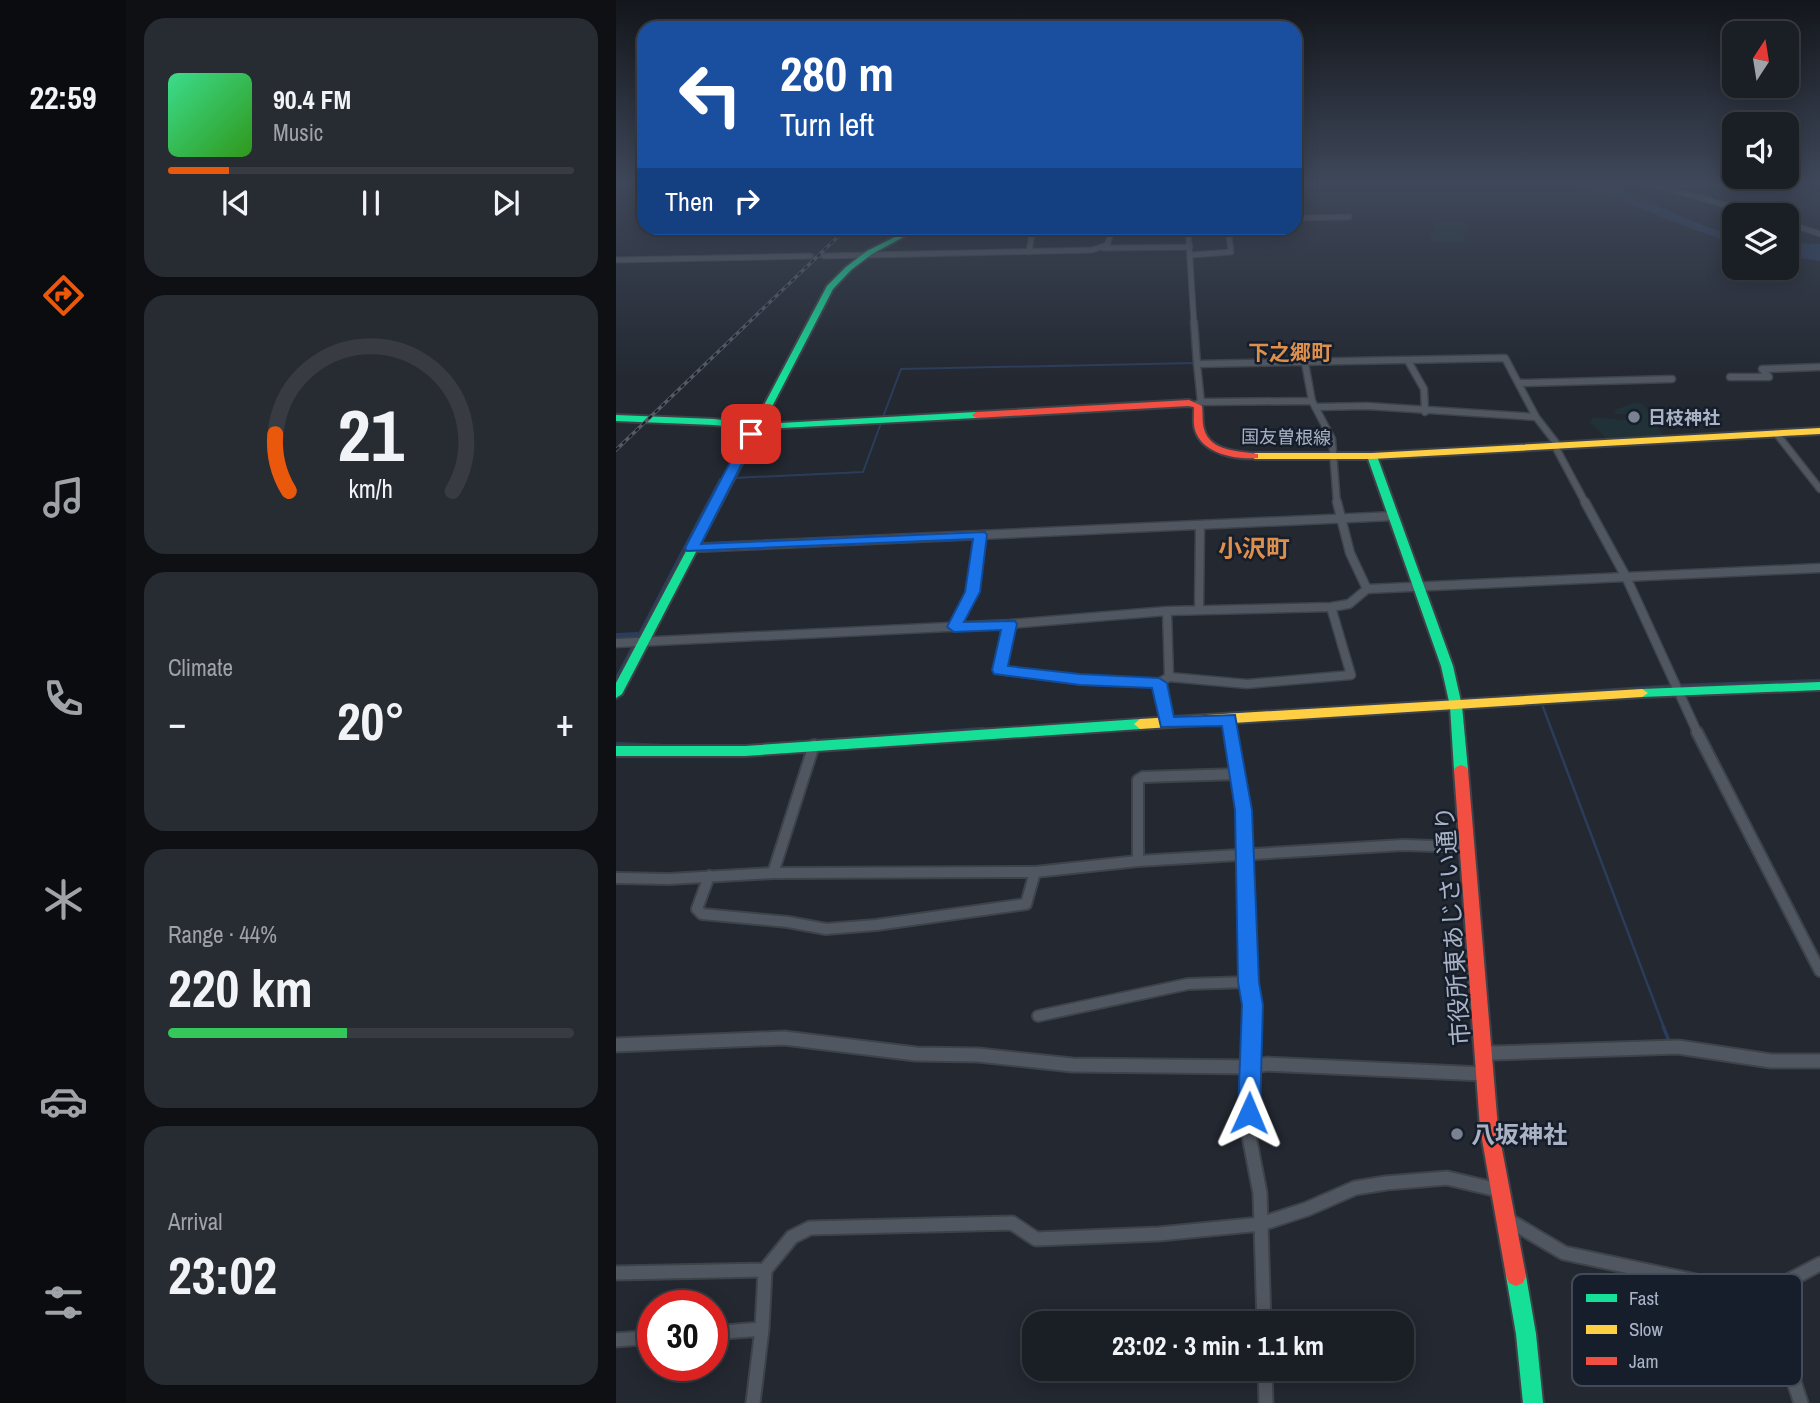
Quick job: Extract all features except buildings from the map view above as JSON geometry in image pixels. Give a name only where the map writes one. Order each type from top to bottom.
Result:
[{"type":"main road","points":[[616,694],[830,288],[847,267],[877,247]]},
{"type":"main road","points":[[616,418],[714,422],[756,427],[1198,403]]},
{"type":"main road","name":"国友曽根線","points":[[1198,403],[1200,433],[1209,444],[1229,453],[1253,456],[1372,456],[1820,432]]},
{"type":"main road","name":"市役所東あじさい通り","points":[[1372,456],[1447,666],[1456,706],[1483,1074],[1498,1190],[1530,1353],[1533,1403]]},
{"type":"main road","points":[[616,751],[745,751],[1680,691],[1820,686]]},
{"type":"street","points":[[1029,252],[1030,247]]},
{"type":"street","points":[[824,256],[1029,252],[1096,247]]},
{"type":"street","points":[[1190,247],[1198,403],[1367,406],[1425,412],[1536,417]]},
{"type":"street","points":[[1191,255],[1231,252],[1230,247]]},
{"type":"street","points":[[616,260],[810,256]]},
{"type":"street","points":[[1197,364],[1505,358],[1521,383],[1536,417],[1557,444],[1556,448],[1626,577],[1693,724],[1820,971]]},
{"type":"street","points":[[1408,360],[1413,372],[1423,382],[1427,397],[1425,412]]},
{"type":"street","points":[[1305,363],[1314,404],[1332,439],[1337,508],[1350,553],[1367,589]]},
{"type":"street","points":[[1730,377],[1769,377],[1762,369],[1820,367]]},
{"type":"street","points":[[1521,383],[1672,379]]},
{"type":"street","points":[[1776,433],[1820,489]]},
{"type":"street","points":[[692,548],[1394,516]]},
{"type":"street","points":[[1199,610],[1197,573],[1201,557],[1200,525]]},
{"type":"street","points":[[954,627],[972,592],[981,535]]},
{"type":"street","points":[[616,643],[1010,624],[1167,611],[1331,607],[1349,604],[1367,589],[1820,568]]},
{"type":"street","points":[[1010,624],[1000,670],[1080,680],[1159,683],[1169,677],[1247,684],[1351,675],[1331,607]]},
{"type":"street","points":[[1167,611],[1169,677]]},
{"type":"street","points":[[1159,683],[1167,723]]},
{"type":"street","points":[[1229,719],[1244,810],[1248,982],[1253,1005],[1248,1136],[1260,1193],[1264,1311]]},
{"type":"street","points":[[773,873],[814,745]]},
{"type":"street","points":[[1139,861],[1138,780],[1143,776],[1238,774]]},
{"type":"street","points":[[616,878],[773,873],[1035,872],[1139,861],[1403,845],[1468,846]]},
{"type":"street","points":[[709,876],[698,903],[697,909],[702,914],[788,922],[826,929],[876,925],[1026,904],[1035,872]]},
{"type":"street","points":[[1038,1016],[1178,985],[1248,982]]},
{"type":"street","points":[[616,1045],[784,1038],[916,1055],[978,1055],[1072,1065],[1250,1067],[1267,1064],[1483,1074]]},
{"type":"street","points":[[1482,1051],[1495,1053],[1678,1047],[1771,1061],[1820,1061]]},
{"type":"street","points":[[753,1403],[762,1329],[765,1270],[792,1237],[810,1228],[1012,1223],[1035,1239],[1071,1239],[1262,1224],[1307,1209],[1355,1188],[1386,1184],[1447,1178],[1498,1190]]},
{"type":"street","points":[[1503,1218],[1517,1222],[1545,1244],[1564,1253],[1663,1274]]},
{"type":"street","points":[[1801,1274],[1820,1264]]},
{"type":"street","points":[[616,1273],[765,1270]]},
{"type":"street","points":[[728,1332],[762,1329]]},
{"type":"street","points":[[616,1340],[637,1339]]},
{"type":"street","points":[[1265,1381],[1266,1403]]},
{"type":"street","points":[[1795,1386],[1801,1403]]},
{"type":"shaded area","points":[[1634,403],[1643,404],[1663,435],[1606,438],[1590,422],[1593,417],[1624,420],[1637,417],[1616,414],[1614,410]]},
{"type":"water","points":[[1799,247],[1820,247],[1820,261],[1799,258]]},
{"type":"waterway","points":[[883,417],[901,369],[1195,363]]},
{"type":"waterway","points":[[734,478],[863,472],[881,423]]},
{"type":"waterway","points":[[707,504],[720,479]]},
{"type":"waterway","points":[[636,640],[708,502]]},
{"type":"waterway","points":[[616,638],[637,637]]},
{"type":"waterway","points":[[616,678],[633,646]]},
{"type":"waterway","points":[[1469,699],[1678,685],[1820,680]]},
{"type":"waterway","points":[[1543,707],[1664,1028]]},
{"type":"waterway","points":[[693,746],[742,746],[983,728]]},
{"type":"waterway","points":[[616,743],[683,746]]},
{"type":"waterway","points":[[1663,1026],[1669,1041]]},
{"type":"tunnel","points":[[810,256],[824,256]]},
{"type":"railway","points":[[616,450],[827,247]]},
{"type":"traffic: fast","points":[[616,694],[830,288],[849,268],[878,247]]},
{"type":"traffic: fast","points":[[616,418],[714,422],[756,427],[976,415]]},
{"type":"traffic: fast","points":[[1372,456],[1447,666],[1456,706],[1461,770]]},
{"type":"traffic: fast","points":[[1642,693],[1820,686]]},
{"type":"traffic: fast","points":[[616,751],[745,751],[1140,724]]},
{"type":"traffic: fast","points":[[1516,1276],[1526,1334],[1533,1403]]},
{"type":"traffic: slow","points":[[1255,456],[1372,456],[1820,431]]},
{"type":"traffic: slow","points":[[1140,724],[1642,693]]},
{"type":"traffic: jam","points":[[976,415],[1189,403],[1198,406],[1200,431],[1210,445],[1232,453],[1255,456]]},
{"type":"traffic: jam","points":[[1461,770],[1489,1128],[1516,1276]]},
{"type":"place","name":"日枝神社","points":[[1634,417]]},
{"type":"place","name":"八坂神社","points":[[1457,1134]]},
{"type":"district","name":"下之郷町","points":[[1290,352]]},
{"type":"district","name":"小沢町","points":[[1254,548]]},
{"type":"route","points":[[751,434],[692,548],[981,535],[972,592],[954,627],[1010,624],[1000,670],[1080,680],[1159,683],[1167,723],[1229,719],[1244,810],[1248,982],[1253,1005],[1249,1113]]}]
